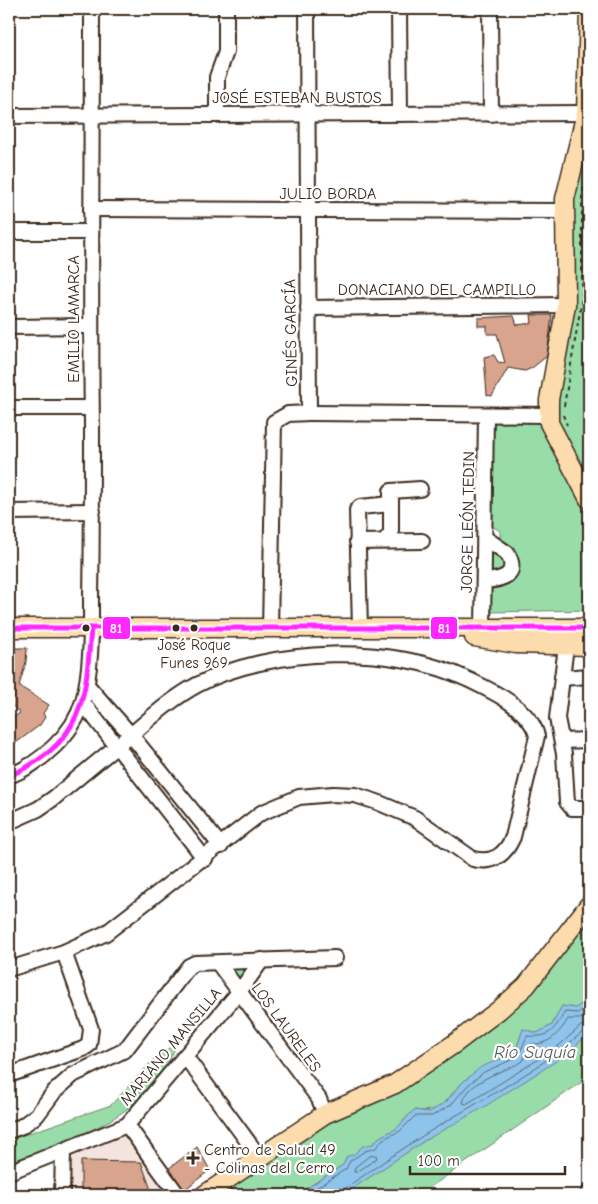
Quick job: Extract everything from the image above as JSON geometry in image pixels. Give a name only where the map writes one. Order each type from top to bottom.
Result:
[{"type":"main road","points":[[589,9],[586,113],[565,199],[566,306],[548,415],[549,423],[589,499]]},
{"type":"main road","points":[[9,628],[586,628]]},
{"type":"main road","points":[[414,628],[516,644],[589,646]]},
{"type":"main road","points":[[204,1195],[325,1114],[395,1084],[454,1044],[499,1010],[526,986],[589,905]]},
{"type":"street","name":"EMILIO LAMARCA","points":[[9,776],[30,765],[54,746],[75,719],[83,703],[87,685],[91,628],[93,511],[91,408],[92,9]]},
{"type":"street","points":[[217,115],[216,77],[226,52],[226,9]]},
{"type":"street","name":"GINÉS GARCÍA","points":[[307,9],[309,413]]},
{"type":"street","points":[[400,9],[400,114]]},
{"type":"street","points":[[490,9],[491,114]]},
{"type":"street","name":"JOSÉ ESTEBAN BUSTOS","points":[[9,116],[586,113]]},
{"type":"street","name":"JULIO BORDA","points":[[91,209],[564,211]]},
{"type":"street","points":[[9,232],[91,232]]},
{"type":"street","name":"DONACIANO DEL CAMPILLO","points":[[308,308],[566,306]]},
{"type":"street","points":[[9,327],[91,326]]},
{"type":"street","points":[[9,408],[91,408]]},
{"type":"street","points":[[270,629],[274,422],[288,414],[309,413],[548,415]]},
{"type":"street","name":"JORGE LEÓN TEDIN","points":[[483,628],[486,415]]},
{"type":"street","points":[[385,540],[391,534],[391,491],[420,489]]},
{"type":"street","points":[[360,629],[357,510],[360,506],[391,504]]},
{"type":"street","points":[[9,512],[93,511]]},
{"type":"street","points":[[484,581],[501,579],[510,573],[511,568],[507,553],[485,538]]},
{"type":"street","points":[[357,542],[385,540],[398,542],[422,541]]},
{"type":"street","points":[[566,646],[557,718],[562,741],[567,802],[572,808],[589,808]]},
{"type":"street","points":[[9,822],[38,809],[54,798],[177,697],[213,677],[271,661],[342,656],[391,658],[440,668],[490,690],[530,720],[537,736],[513,837],[506,852],[490,860],[484,862],[473,859],[415,818],[399,810],[355,796],[333,794],[299,797],[261,813],[205,859],[106,934],[64,952],[9,969]]},
{"type":"street","points":[[562,678],[589,676]]},
{"type":"street","points":[[87,685],[131,735],[221,846]]},
{"type":"street","points":[[83,703],[205,859]]},
{"type":"street","points":[[562,741],[589,740]]},
{"type":"street","points":[[9,1075],[83,1049],[89,1045],[91,1028],[64,952]]},
{"type":"street","points":[[9,1131],[22,1126],[37,1116],[54,1092],[73,1076],[89,1066],[119,1055],[130,1046],[189,966],[195,963],[335,958]]},
{"type":"street","name":"MARIANO MANSILLA","points":[[9,1172],[127,1125],[239,992],[262,960]]},
{"type":"street","name":"LOS LAURELES","points":[[218,962],[319,1099],[325,1114]]},
{"type":"street","points":[[185,1056],[260,1158]]},
{"type":"street","points":[[127,1125],[178,1195]]},
{"type":"street","points":[[62,1195],[63,1151]]},
{"type":"shaded area","points":[[124,1131],[169,1195],[69,1195],[70,1160],[66,1152]]},
{"type":"green space","points":[[589,9],[589,499],[548,415],[564,211],[586,113]]},
{"type":"green space","points":[[538,420],[544,427],[589,518],[589,610],[491,612],[490,584],[511,577],[500,543],[500,531],[489,524],[492,421]]},
{"type":"green space","points":[[491,549],[505,559],[505,572],[492,574]]},
{"type":"green space","points":[[589,905],[589,998],[576,1008],[562,1006],[552,1025],[537,1033],[523,1029],[515,1053],[489,1065],[464,1081],[439,1107],[425,1111],[414,1110],[397,1128],[381,1136],[373,1144],[363,1146],[343,1165],[296,1195],[210,1195],[325,1114],[383,1090],[516,996]]},
{"type":"green space","points":[[258,962],[240,982],[223,965]]},
{"type":"green space","points":[[589,1034],[589,1077],[419,1195],[343,1195],[424,1141],[540,1071]]},
{"type":"green space","points":[[179,1041],[158,1080],[123,1112],[68,1141],[9,1162],[9,1140],[111,1105],[154,1059]]},
{"type":"water","name":"Río Suquía","points":[[589,998],[589,1034],[561,1058],[484,1107],[424,1141],[343,1195],[296,1195],[343,1165],[347,1156],[353,1155],[363,1146],[373,1144],[381,1136],[397,1128],[414,1110],[430,1112],[447,1101],[463,1082],[481,1067],[515,1053],[523,1029],[537,1033],[552,1025],[562,1006],[576,1008]]},
{"type":"building","points":[[531,315],[552,315],[547,356],[525,371],[508,368],[492,396],[487,395],[484,357],[494,355],[498,362],[505,363],[497,334],[487,334],[487,326],[478,326],[478,318],[514,316],[517,325],[532,323]]},
{"type":"building","points":[[9,648],[27,648],[26,662],[19,686],[49,705],[43,713],[45,717],[40,725],[9,748],[9,720],[20,713],[9,703]]},
{"type":"building","name":"Centro de Salud 49 - Colinas del Cerro","points":[[197,1147],[210,1170],[180,1193],[164,1172]]},
{"type":"building","points":[[81,1161],[141,1162],[150,1187],[150,1195],[81,1195]]},
{"type":"transit line","name":"81","points":[[9,628],[589,628]]},
{"type":"transit line","name":"81","points":[[9,776],[34,763],[52,749],[66,734],[76,717],[86,677],[91,628]]},
{"type":"place","name":"José Roque Funes 969","points":[[194,628]]},
{"type":"place","name":"Centro de Salud 49 - Colinas del Cerro","points":[[193,1158]]}]
